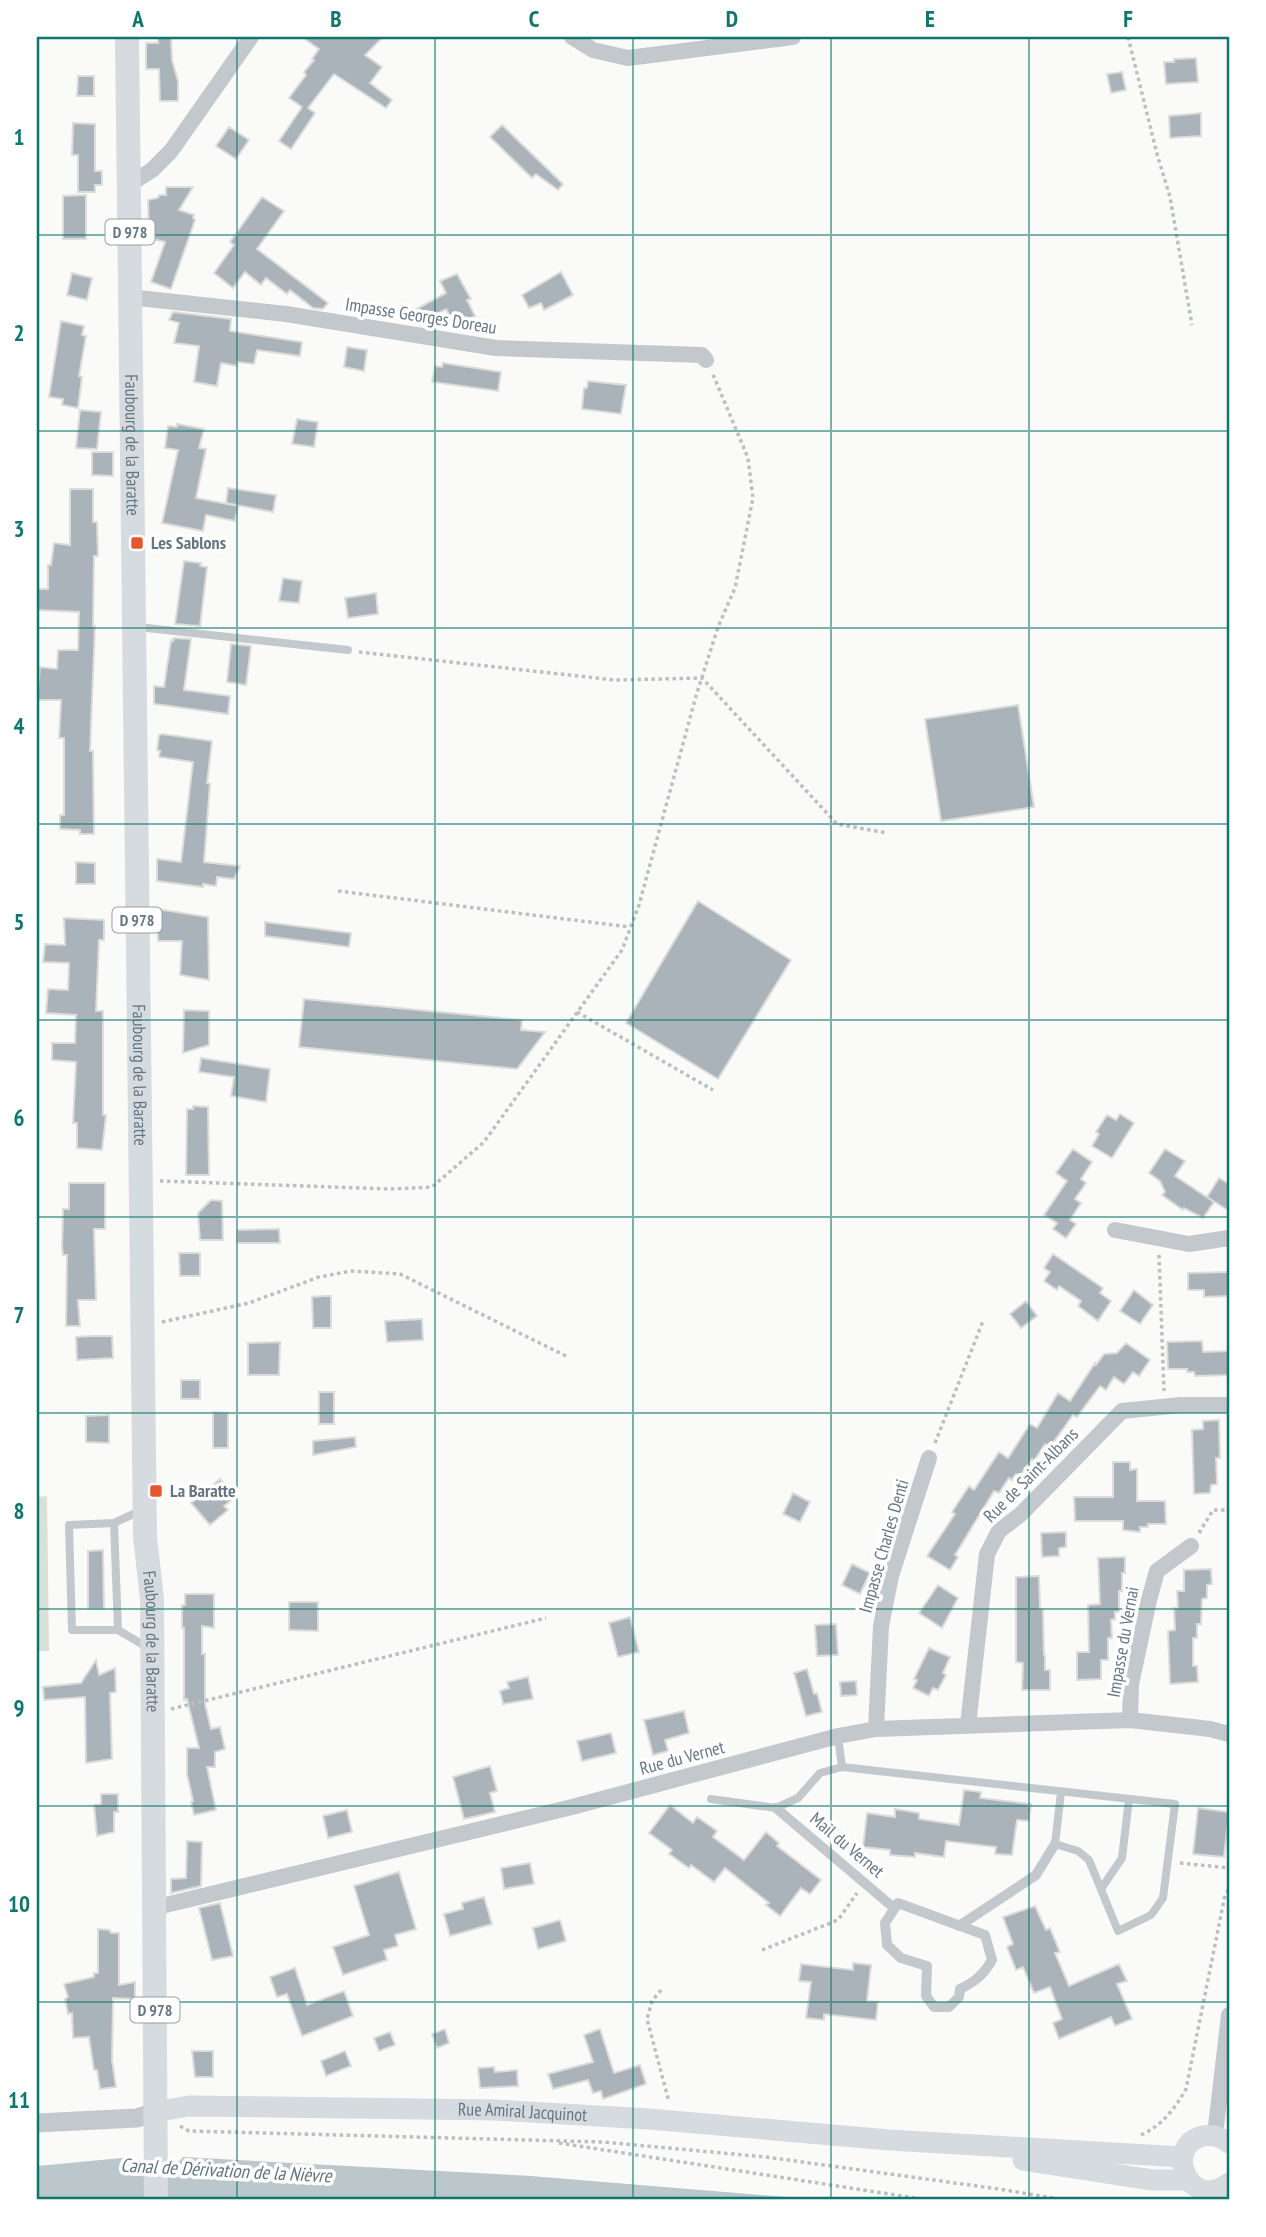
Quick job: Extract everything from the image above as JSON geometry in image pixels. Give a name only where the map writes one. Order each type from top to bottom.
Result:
[{"type":"main road","name":"Faubourg de la Baratte","points":[[127,37],[145,1537],[152,1600],[155,2112]]},
{"type":"main road","name":"Rue Amiral Jacquinot","points":[[155,2112],[189,2106],[496,2110],[674,2121],[889,2140]]},
{"type":"main road","name":"D 978","points":[[155,2112],[156,2200]]},
{"type":"main road","points":[[1222,2139],[1198,2137],[1186,2149],[1183,2157],[1184,2173],[1189,2180],[1203,2190],[1223,2189]]},
{"type":"main road","points":[[889,2140],[1183,2157]]},
{"type":"main road","points":[[889,2140],[1152,2180],[1189,2180]]},
{"type":"street","points":[[130,184],[152,170],[172,150],[251,37]]},
{"type":"street","points":[[572,37],[593,50],[628,58],[793,37]]},
{"type":"street","name":"Impasse Georges Doreau","points":[[130,297],[286,314],[495,348],[702,355],[706,360]]},
{"type":"street","points":[[1115,1230],[1189,1244],[1229,1238]]},
{"type":"street","name":"Rue de Saint-Albans","points":[[968,1725],[986,1554],[999,1531],[1021,1514],[1122,1411],[1229,1405]]},
{"type":"street","name":"Impasse Charles Denti","points":[[876,1728],[881,1626],[891,1576],[929,1458]]},
{"type":"street","name":"Impasse du Vernai","points":[[1130,1720],[1131,1684],[1157,1571],[1191,1546]]},
{"type":"street","name":"Rue du Vernet","points":[[153,1908],[572,1807],[876,1728],[1130,1720],[1200,1727],[1229,1734]]},
{"type":"street","name":"Mail du Vernet","points":[[776,1808],[894,1908]]},
{"type":"street","points":[[959,1926],[1036,1875],[1055,1844]]},
{"type":"street","points":[[898,1903],[985,1935],[992,1960],[987,1970],[960,1989],[959,1997],[949,2007],[934,2007],[926,1996],[927,1966],[901,1958],[887,1945],[885,1923],[894,1908],[898,1903]]},
{"type":"street","points":[[1222,2139],[1229,2015]]},
{"type":"street","points":[[37,2123],[137,2118],[155,2112]]},
{"type":"lane","points":[[134,627],[348,650]]},
{"type":"lane","points":[[145,1508],[114,1523],[69,1525],[72,1630],[118,1630],[152,1650]]},
{"type":"lane","points":[[114,1523],[118,1630]]},
{"type":"lane","points":[[838,1736],[842,1767]]},
{"type":"lane","points":[[711,1799],[776,1808],[798,1798],[820,1773],[842,1767],[1061,1791],[1175,1804],[1163,1898],[1151,1915],[1118,1931],[1089,1860],[1078,1851],[1055,1844],[1061,1791]]},
{"type":"lane","points":[[1101,1889],[1122,1858],[1129,1799]]},
{"type":"path","points":[[1128,37],[1170,197],[1192,325]]},
{"type":"path","points":[[140,1180],[391,1189],[432,1187],[484,1142],[622,950],[639,905],[718,626],[735,588],[753,498],[748,458],[706,360]]},
{"type":"path","points":[[348,650],[615,680],[702,678],[837,824],[887,833]]},
{"type":"path","points":[[338,891],[630,927]]},
{"type":"path","points":[[577,1012],[713,1090]]},
{"type":"path","points":[[1159,1238],[1165,1407]]},
{"type":"path","points":[[142,1326],[249,1303],[319,1277],[351,1271],[374,1271],[400,1274],[568,1357]]},
{"type":"path","points":[[929,1458],[983,1321]]},
{"type":"path","points":[[1191,1546],[1213,1510],[1229,1510]]},
{"type":"path","points":[[152,1714],[546,1618]]},
{"type":"path","points":[[1168,1862],[1229,1868]]},
{"type":"path","points":[[762,1950],[838,1920],[864,1882]]},
{"type":"path","points":[[1137,2137],[1153,2130],[1173,2111],[1186,2089],[1225,1895],[1229,1889]]},
{"type":"path","points":[[661,1990],[652,2001],[647,2019],[674,2121]]},
{"type":"path","points":[[155,2112],[189,2131],[603,2142],[766,2157],[1065,2200]]},
{"type":"path","points":[[543,2140],[928,2200]]},
{"type":"shaded area","points":[[47,1496],[49,1651],[37,1651],[37,1497]]},
{"type":"water","name":"Canal de Dérivation de la Nièvre","points":[[183,2157],[531,2176],[823,2200],[37,2200],[37,2166],[122,2158],[134,2166],[177,2164]]},
{"type":"building","points":[[158,37],[171,37],[172,60],[178,81],[178,101],[160,101],[159,69],[146,69],[146,43],[158,43]]},
{"type":"building","points":[[302,37],[383,37],[365,55],[382,67],[370,83],[392,100],[386,108],[334,74],[308,108],[315,113],[291,149],[279,141],[302,107],[289,98],[306,75],[304,72],[319,49]]},
{"type":"building","points":[[1196,58],[1198,82],[1166,84],[1164,62]]},
{"type":"building","points":[[1122,72],[1126,90],[1111,93],[1107,74]]},
{"type":"building","points":[[78,76],[94,76],[94,96],[77,96]]},
{"type":"building","points":[[1201,113],[1201,136],[1170,138],[1169,116]]},
{"type":"building","points":[[73,123],[95,124],[95,171],[102,171],[102,185],[95,185],[95,192],[78,192],[78,155],[72,155]]},
{"type":"building","points":[[502,125],[563,184],[558,190],[536,174],[532,178],[490,137]]},
{"type":"building","points":[[229,127],[249,140],[236,159],[216,146]]},
{"type":"building","points":[[166,187],[193,187],[179,210],[194,215],[195,220],[171,289],[151,282],[165,242],[149,238],[148,200],[166,195]]},
{"type":"building","points":[[86,195],[86,239],[63,239],[63,196]]},
{"type":"building","points":[[262,197],[284,211],[257,249],[328,303],[323,309],[313,308],[290,290],[287,294],[266,278],[261,285],[245,272],[233,288],[214,273],[234,245],[230,242]]},
{"type":"building","points":[[561,272],[573,295],[544,310],[541,303],[529,308],[522,295]]},
{"type":"building","points":[[72,273],[92,278],[87,300],[67,295]]},
{"type":"building","points":[[457,274],[471,299],[467,300],[475,316],[455,327],[446,309],[418,324],[411,312],[446,293],[440,281]]},
{"type":"building","points":[[173,312],[231,319],[230,331],[302,342],[300,356],[257,350],[254,364],[237,362],[237,366],[221,363],[217,386],[194,382],[199,346],[174,343],[179,323],[169,320]]},
{"type":"building","points":[[61,321],[84,326],[82,335],[86,336],[79,376],[82,377],[78,408],[62,405],[63,399],[49,397]]},
{"type":"building","points":[[347,347],[367,350],[364,371],[344,367]]},
{"type":"building","points":[[443,363],[501,372],[498,391],[432,382],[435,366],[442,367]]},
{"type":"building","points":[[588,381],[626,385],[621,414],[582,409],[584,388],[587,388]]},
{"type":"building","points":[[80,410],[101,412],[97,449],[76,448]]},
{"type":"building","points":[[297,419],[318,422],[314,447],[292,444]]},
{"type":"building","points":[[177,424],[204,429],[199,448],[206,449],[196,498],[238,506],[235,521],[206,515],[203,531],[162,523],[178,450],[165,448],[168,426],[177,427]]},
{"type":"building","points":[[92,452],[113,452],[113,476],[92,475]]},
{"type":"building","points":[[228,488],[276,495],[273,512],[226,503]]},
{"type":"building","points":[[70,489],[93,489],[93,522],[97,522],[90,751],[93,751],[94,834],[60,829],[60,815],[64,815],[64,738],[59,738],[61,700],[37,700],[40,667],[57,669],[58,650],[78,650],[79,612],[38,610],[37,606],[37,589],[48,589],[48,565],[51,565],[54,543],[70,545]]},
{"type":"building","points":[[184,561],[201,563],[200,566],[207,567],[200,626],[175,624]]},
{"type":"building","points":[[283,578],[302,581],[299,603],[279,601]]},
{"type":"building","points":[[376,593],[378,614],[348,618],[345,598]]},
{"type":"building","points":[[191,639],[184,690],[230,696],[228,714],[154,704],[154,686],[164,687],[171,640]]},
{"type":"building","points":[[231,644],[251,646],[246,685],[227,682]]},
{"type":"building","points":[[1018,705],[1034,807],[941,821],[925,719]]},
{"type":"building","points":[[159,735],[212,741],[207,783],[210,784],[204,862],[240,866],[234,879],[217,877],[216,886],[203,884],[203,887],[157,881],[157,859],[181,862],[193,762],[159,757],[160,751],[157,750]]},
{"type":"building","points":[[76,862],[95,863],[95,884],[76,884]]},
{"type":"building","points":[[698,901],[791,960],[718,1079],[626,1023]]},
{"type":"building","points":[[157,909],[208,917],[209,980],[180,975],[182,941],[158,941]]},
{"type":"building","points":[[64,918],[104,920],[104,940],[99,940],[96,1011],[103,1011],[103,1115],[106,1115],[102,1150],[77,1148],[77,1123],[73,1123],[76,1062],[52,1060],[52,1043],[75,1043],[76,1015],[46,1013],[48,989],[68,990],[69,963],[43,962],[45,944],[65,945]]},
{"type":"building","points":[[265,922],[351,933],[349,947],[265,936]]},
{"type":"building","points":[[304,999],[522,1020],[521,1030],[545,1032],[517,1069],[299,1047]]},
{"type":"building","points":[[184,1010],[209,1011],[209,1045],[183,1053]]},
{"type":"building","points":[[201,1058],[270,1069],[266,1102],[231,1096],[234,1077],[199,1072]]},
{"type":"building","points":[[193,1106],[208,1107],[209,1175],[186,1175],[187,1109],[193,1109]]},
{"type":"building","points":[[1120,1114],[1134,1123],[1112,1158],[1092,1146],[1099,1134],[1096,1132],[1107,1115],[1116,1120]]},
{"type":"building","points":[[1073,1149],[1092,1162],[1081,1179],[1086,1183],[1075,1199],[1081,1203],[1070,1220],[1076,1224],[1066,1238],[1053,1229],[1057,1223],[1044,1215],[1067,1181],[1056,1173]]},
{"type":"building","points":[[1165,1149],[1185,1161],[1175,1176],[1214,1202],[1203,1218],[1184,1208],[1183,1210],[1162,1195],[1165,1192],[1160,1181],[1149,1173]]},
{"type":"building","points":[[1219,1178],[1229,1184],[1229,1211],[1207,1197]]},
{"type":"building","points":[[69,1183],[105,1183],[105,1229],[94,1229],[96,1300],[78,1300],[80,1326],[66,1326],[67,1255],[63,1255],[62,1247],[63,1209],[69,1209]]},
{"type":"building","points":[[211,1200],[222,1201],[223,1240],[200,1240],[198,1213]]},
{"type":"building","points":[[279,1229],[280,1243],[237,1243],[237,1230]]},
{"type":"building","points":[[179,1253],[200,1253],[200,1276],[180,1276]]},
{"type":"building","points":[[1053,1254],[1103,1288],[1100,1293],[1111,1301],[1098,1321],[1078,1306],[1081,1301],[1059,1286],[1057,1290],[1044,1281],[1050,1272],[1044,1268]]},
{"type":"building","points":[[1229,1272],[1229,1296],[1204,1297],[1204,1290],[1188,1290],[1188,1273]]},
{"type":"building","points":[[1134,1290],[1153,1305],[1140,1324],[1120,1311]]},
{"type":"building","points":[[331,1296],[331,1328],[313,1328],[312,1297]]},
{"type":"building","points":[[1026,1301],[1037,1316],[1021,1328],[1010,1314]]},
{"type":"building","points":[[422,1319],[423,1340],[387,1342],[385,1321]]},
{"type":"building","points":[[112,1336],[113,1358],[77,1360],[76,1337]]},
{"type":"building","points":[[1202,1341],[1203,1352],[1229,1351],[1229,1375],[1195,1376],[1194,1372],[1187,1372],[1187,1369],[1168,1369],[1167,1342]]},
{"type":"building","points":[[280,1342],[279,1375],[248,1375],[248,1343]]},
{"type":"building","points":[[1126,1343],[1150,1360],[1139,1376],[1133,1372],[1124,1384],[1114,1377],[1106,1390],[1100,1386],[1077,1417],[1073,1415],[1050,1447],[1045,1444],[1020,1476],[1016,1474],[1012,1480],[1009,1478],[999,1493],[994,1491],[955,1555],[958,1557],[950,1570],[927,1556],[955,1514],[952,1512],[969,1486],[974,1490],[999,1452],[1008,1458],[1030,1424],[1037,1428],[1058,1393],[1070,1401],[1095,1363],[1096,1365],[1104,1354],[1117,1353]]},
{"type":"building","points":[[181,1380],[200,1380],[200,1399],[181,1399]]},
{"type":"building","points":[[319,1392],[334,1392],[334,1424],[319,1424]]},
{"type":"building","points":[[213,1412],[228,1413],[228,1448],[213,1448]]},
{"type":"building","points":[[109,1415],[109,1443],[86,1442],[86,1416]]},
{"type":"building","points":[[1219,1420],[1220,1458],[1216,1458],[1217,1484],[1211,1485],[1210,1493],[1194,1494],[1192,1430],[1203,1429],[1203,1421]]},
{"type":"building","points":[[355,1437],[356,1447],[313,1455],[313,1441]]},
{"type":"building","points":[[1113,1462],[1130,1462],[1130,1470],[1137,1469],[1137,1501],[1165,1501],[1166,1524],[1148,1524],[1148,1527],[1140,1527],[1140,1532],[1123,1530],[1123,1521],[1075,1521],[1074,1497],[1113,1497]]},
{"type":"building","points":[[220,1479],[235,1497],[224,1506],[228,1510],[210,1525],[191,1503]]},
{"type":"building","points":[[793,1493],[810,1502],[800,1522],[783,1514]]},
{"type":"building","points":[[1066,1532],[1066,1547],[1059,1548],[1059,1556],[1042,1557],[1041,1533]]},
{"type":"building","points":[[103,1550],[104,1609],[88,1609],[88,1551]]},
{"type":"building","points":[[1125,1557],[1122,1591],[1119,1591],[1119,1612],[1115,1612],[1115,1619],[1111,1620],[1112,1638],[1108,1638],[1108,1660],[1101,1660],[1101,1679],[1077,1680],[1077,1652],[1089,1652],[1088,1605],[1100,1604],[1098,1558]]},
{"type":"building","points":[[852,1564],[870,1573],[860,1594],[842,1585]]},
{"type":"building","points":[[1211,1569],[1212,1584],[1207,1585],[1207,1598],[1202,1599],[1201,1624],[1197,1624],[1197,1638],[1193,1638],[1193,1666],[1197,1666],[1198,1682],[1170,1684],[1168,1631],[1175,1630],[1174,1608],[1178,1608],[1177,1591],[1184,1591],[1184,1570]]},
{"type":"building","points":[[1039,1576],[1045,1670],[1050,1670],[1050,1690],[1022,1690],[1023,1663],[1016,1662],[1016,1577]]},
{"type":"building","points":[[938,1585],[958,1598],[942,1628],[919,1613]]},
{"type":"building","points":[[185,1594],[214,1594],[214,1628],[202,1626],[205,1704],[211,1729],[220,1727],[225,1749],[215,1752],[215,1767],[207,1767],[216,1810],[194,1815],[187,1774],[187,1748],[199,1748],[187,1699],[184,1700],[182,1605],[185,1605]]},
{"type":"building","points":[[289,1602],[318,1602],[318,1631],[289,1630]]},
{"type":"building","points":[[630,1617],[639,1652],[618,1657],[609,1623]]},
{"type":"building","points":[[836,1624],[838,1655],[817,1656],[815,1625]]},
{"type":"building","points":[[929,1648],[950,1657],[943,1673],[946,1675],[938,1690],[933,1688],[929,1696],[913,1688],[917,1680],[914,1679]]},
{"type":"building","points":[[96,1660],[99,1675],[115,1668],[116,1692],[110,1693],[112,1759],[86,1763],[85,1697],[44,1700],[43,1687],[81,1683]]},
{"type":"building","points":[[807,1669],[822,1712],[806,1716],[794,1673]]},
{"type":"building","points":[[528,1677],[533,1699],[503,1704],[500,1691],[509,1688],[507,1682]]},
{"type":"building","points":[[856,1681],[857,1695],[841,1696],[840,1682]]},
{"type":"building","points":[[684,1711],[689,1733],[665,1740],[668,1751],[653,1755],[644,1720]]},
{"type":"building","points":[[611,1733],[616,1753],[582,1761],[577,1741]]},
{"type":"building","points":[[490,1766],[497,1791],[490,1793],[495,1812],[464,1819],[453,1777]]},
{"type":"building","points":[[964,1790],[981,1792],[980,1798],[1031,1804],[1029,1821],[1017,1820],[1012,1855],[995,1854],[996,1847],[946,1841],[944,1857],[915,1853],[915,1857],[890,1855],[890,1850],[863,1847],[867,1813],[895,1817],[895,1809],[919,1813],[919,1819],[959,1825]]},
{"type":"building","points":[[101,1794],[118,1794],[118,1812],[114,1812],[114,1832],[97,1836],[94,1805],[101,1804]]},
{"type":"building","points":[[670,1805],[693,1823],[697,1817],[717,1831],[713,1837],[744,1860],[766,1832],[779,1843],[777,1846],[821,1880],[810,1894],[801,1888],[780,1916],[766,1905],[769,1903],[725,1868],[714,1882],[691,1865],[689,1868],[669,1854],[672,1850],[649,1833]]},
{"type":"building","points":[[1198,1808],[1229,1812],[1224,1857],[1193,1854]]},
{"type":"building","points":[[347,1810],[352,1832],[328,1838],[323,1816]]},
{"type":"building","points":[[187,1841],[202,1842],[201,1886],[171,1893],[171,1879],[186,1878]]},
{"type":"building","points":[[530,1863],[534,1884],[504,1889],[501,1868]]},
{"type":"building","points":[[399,1872],[416,1929],[395,1935],[398,1946],[384,1950],[387,1960],[343,1975],[333,1947],[369,1935],[354,1886]]},
{"type":"building","points":[[484,1897],[492,1924],[450,1936],[444,1914],[463,1909],[462,1903]]},
{"type":"building","points":[[220,1903],[233,1956],[212,1960],[199,1908]]},
{"type":"building","points":[[1035,1906],[1046,1930],[1050,1928],[1060,1952],[1055,1953],[1069,1986],[1119,1964],[1127,1981],[1117,1984],[1132,2019],[1115,2026],[1111,2017],[1059,2039],[1053,2023],[1062,2019],[1050,1987],[1034,1993],[1023,1967],[1016,1970],[1007,1947],[1013,1944],[1003,1917]]},
{"type":"building","points":[[560,1920],[566,1941],[538,1949],[533,1928]]},
{"type":"building","points":[[98,1929],[119,1933],[119,1985],[135,1982],[135,1999],[113,1998],[112,2060],[116,2087],[100,2089],[89,2037],[73,2038],[72,2013],[68,2014],[65,1999],[68,1997],[64,1984],[94,1977],[94,1973],[98,1973]]},
{"type":"building","points":[[853,1963],[871,1965],[867,2001],[878,2002],[876,2020],[824,2014],[824,2020],[806,2018],[811,1982],[799,1981],[801,1964],[853,1970]]},
{"type":"building","points":[[295,1968],[307,2005],[344,1991],[353,2016],[302,2036],[287,1994],[277,1997],[270,1977]]},
{"type":"building","points":[[445,2029],[449,2043],[437,2048],[432,2034]]},
{"type":"building","points":[[600,2029],[614,2073],[640,2065],[646,2084],[603,2099],[601,2091],[593,2093],[588,2080],[553,2089],[548,2074],[593,2062],[584,2035]]},
{"type":"building","points":[[390,2032],[395,2045],[379,2051],[374,2038]]},
{"type":"building","points":[[192,2051],[213,2051],[213,2077],[195,2077]]},
{"type":"building","points":[[345,2051],[351,2066],[326,2076],[321,2061]]},
{"type":"building","points":[[494,2067],[495,2072],[517,2070],[518,2086],[480,2088],[478,2068]]},
{"type":"place","name":"Les Sablons","points":[[137,543]]},
{"type":"place","name":"La Baratte","points":[[156,1491]]}]
